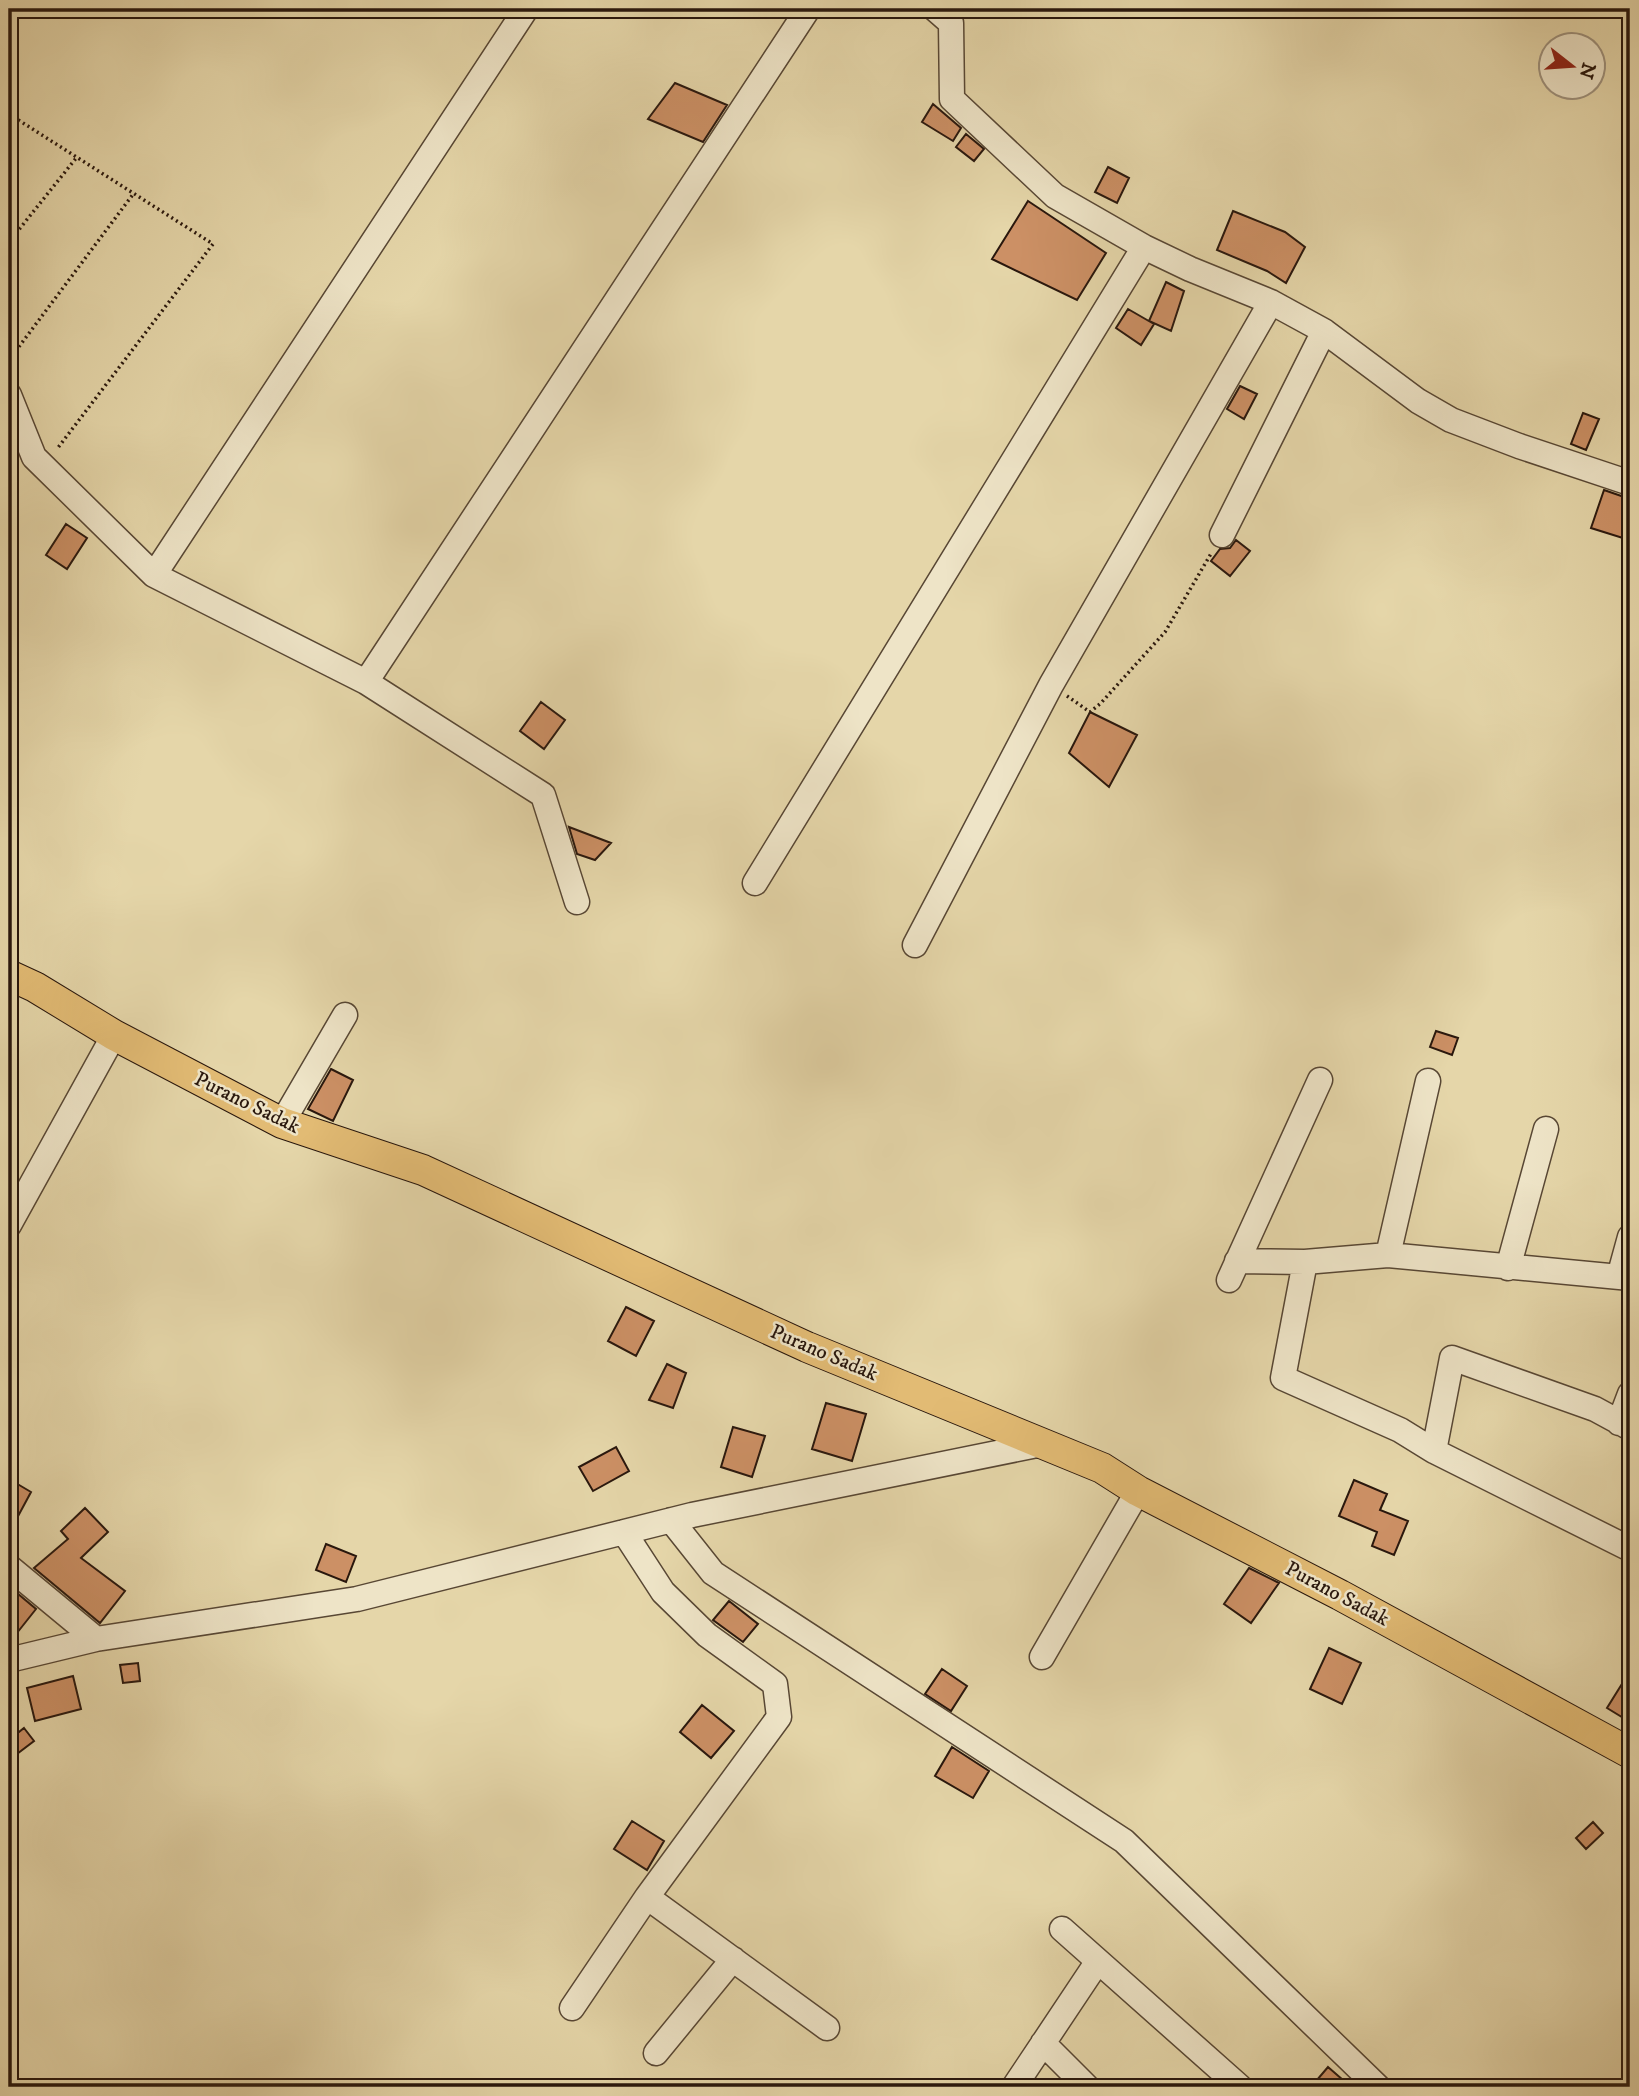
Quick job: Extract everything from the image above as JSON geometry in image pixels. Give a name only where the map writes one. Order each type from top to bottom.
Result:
[{"type":"main road","name":"Purano Sadak","points":[[9,975],[114,1035],[282,1123],[423,1170],[807,1347],[1102,1468],[1138,1491],[1340,1595],[1630,1753]]},
{"type":"street","points":[[154,575],[526,9]]},
{"type":"street","points":[[366,682],[808,9]]},
{"type":"street","points":[[935,9],[951,23],[952,99],[1055,196],[1144,247],[1271,302],[1324,331],[1418,401],[1451,420],[1630,483]]},
{"type":"street","points":[[755,883],[1144,247]]},
{"type":"street","points":[[915,945],[1051,685],[1271,302]]},
{"type":"street","points":[[1222,535],[1324,331]]},
{"type":"street","points":[[9,395],[34,457],[154,575],[366,682],[543,795],[577,902]]},
{"type":"street","points":[[282,1123],[345,1015]]},
{"type":"street","points":[[9,1225],[114,1035]]},
{"type":"street","points":[[1320,1080],[1233,1271],[1388,1255],[1625,1278],[1630,1237]]},
{"type":"street","points":[[1388,1255],[1428,1081]]},
{"type":"street","points":[[1508,1268],[1546,1129]]},
{"type":"street","points":[[1305,1262],[1283,1378],[1400,1430],[1434,1451],[1630,1549]]},
{"type":"street","points":[[1434,1451],[1452,1358],[1595,1409],[1625,1426],[1630,1394]]},
{"type":"street","points":[[11,1658],[96,1639],[357,1599],[671,1520],[1042,1444]]},
{"type":"street","points":[[1042,1657],[1138,1491]]},
{"type":"street","points":[[671,1520],[712,1573],[1124,1840],[1378,2087]]},
{"type":"street","points":[[572,2008],[647,1897],[779,1717],[775,1684],[707,1635],[663,1592],[624,1532]]},
{"type":"street","points":[[9,1567],[96,1639]]},
{"type":"street","points":[[647,1897],[827,2028]]},
{"type":"street","points":[[1062,1929],[1240,2087]]},
{"type":"street","points":[[656,2053],[733,1959]]},
{"type":"street","points":[[1014,2087],[1098,1961]]},
{"type":"street","points":[[1043,2043],[1087,2087]]},
{"type":"path","points":[[9,114],[213,244],[43,467]]},
{"type":"path","points":[[9,242],[77,157]]},
{"type":"path","points":[[9,360],[134,193]]},
{"type":"path","points":[[1051,685],[1090,712],[1101,703],[1165,632],[1222,535]]},
{"type":"building","points":[[675,83],[727,105],[703,142],[648,119]]},
{"type":"building","points":[[933,104],[961,128],[953,141],[922,122]]},
{"type":"building","points":[[966,134],[984,149],[974,161],[956,147]]},
{"type":"building","points":[[1108,167],[1129,178],[1117,203],[1095,192]]},
{"type":"building","points":[[1028,201],[1106,253],[1077,300],[992,259]]},
{"type":"building","points":[[1233,211],[1285,232],[1305,247],[1286,283],[1267,271],[1217,250]]},
{"type":"building","points":[[1166,282],[1184,291],[1171,331],[1149,321]]},
{"type":"building","points":[[1128,309],[1154,324],[1141,345],[1116,328]]},
{"type":"building","points":[[1240,386],[1257,394],[1244,419],[1227,409]]},
{"type":"building","points":[[1583,413],[1599,419],[1586,450],[1571,444]]},
{"type":"building","points":[[1604,490],[1630,499],[1630,527],[1626,539],[1591,528]]},
{"type":"building","points":[[66,524],[87,538],[67,569],[46,555]]},
{"type":"building","points":[[1236,540],[1250,551],[1230,576],[1211,561],[1220,549],[1230,548]]},
{"type":"building","points":[[541,702],[565,720],[544,749],[520,731]]},
{"type":"building","points":[[1090,712],[1137,735],[1109,787],[1069,753]]},
{"type":"building","points":[[569,827],[611,843],[595,860],[577,854]]},
{"type":"building","points":[[1436,1031],[1458,1038],[1452,1055],[1430,1047]]},
{"type":"building","points":[[331,1069],[353,1080],[333,1121],[308,1109]]},
{"type":"building","points":[[626,1307],[654,1321],[636,1356],[608,1341]]},
{"type":"building","points":[[667,1364],[686,1373],[673,1408],[649,1400]]},
{"type":"building","points":[[826,1403],[866,1414],[852,1461],[812,1449]]},
{"type":"building","points":[[733,1427],[765,1436],[752,1477],[721,1467]]},
{"type":"building","points":[[616,1447],[629,1471],[593,1491],[579,1467]]},
{"type":"building","points":[[9,1479],[31,1492],[9,1533]]},
{"type":"building","points":[[1354,1480],[1387,1494],[1380,1510],[1408,1521],[1394,1555],[1372,1546],[1377,1532],[1339,1516]]},
{"type":"building","points":[[85,1508],[108,1532],[81,1558],[125,1591],[100,1623],[34,1568],[68,1539],[61,1531]]},
{"type":"building","points":[[326,1544],[356,1556],[346,1582],[316,1570]]},
{"type":"building","points":[[1249,1568],[1279,1583],[1251,1623],[1224,1604]]},
{"type":"building","points":[[11,1588],[36,1609],[9,1643],[9,1590]]},
{"type":"building","points":[[729,1601],[758,1624],[743,1642],[713,1620]]},
{"type":"building","points":[[1329,1648],[1361,1663],[1342,1704],[1310,1689]]},
{"type":"building","points":[[138,1663],[140,1681],[123,1683],[120,1665]]},
{"type":"building","points":[[942,1669],[967,1686],[951,1711],[925,1694]]},
{"type":"building","points":[[1630,1671],[1630,1722],[1607,1708]]},
{"type":"building","points":[[73,1676],[81,1709],[35,1721],[27,1688]]},
{"type":"building","points":[[702,1705],[734,1731],[711,1758],[680,1732]]},
{"type":"building","points":[[24,1728],[34,1741],[9,1760],[9,1740]]},
{"type":"building","points":[[952,1747],[989,1771],[973,1798],[935,1776]]},
{"type":"building","points":[[632,1821],[664,1841],[647,1870],[614,1849]]},
{"type":"building","points":[[1593,1822],[1603,1833],[1586,1849],[1576,1838]]},
{"type":"building","points":[[1328,2067],[1351,2087],[1311,2087]]}]
